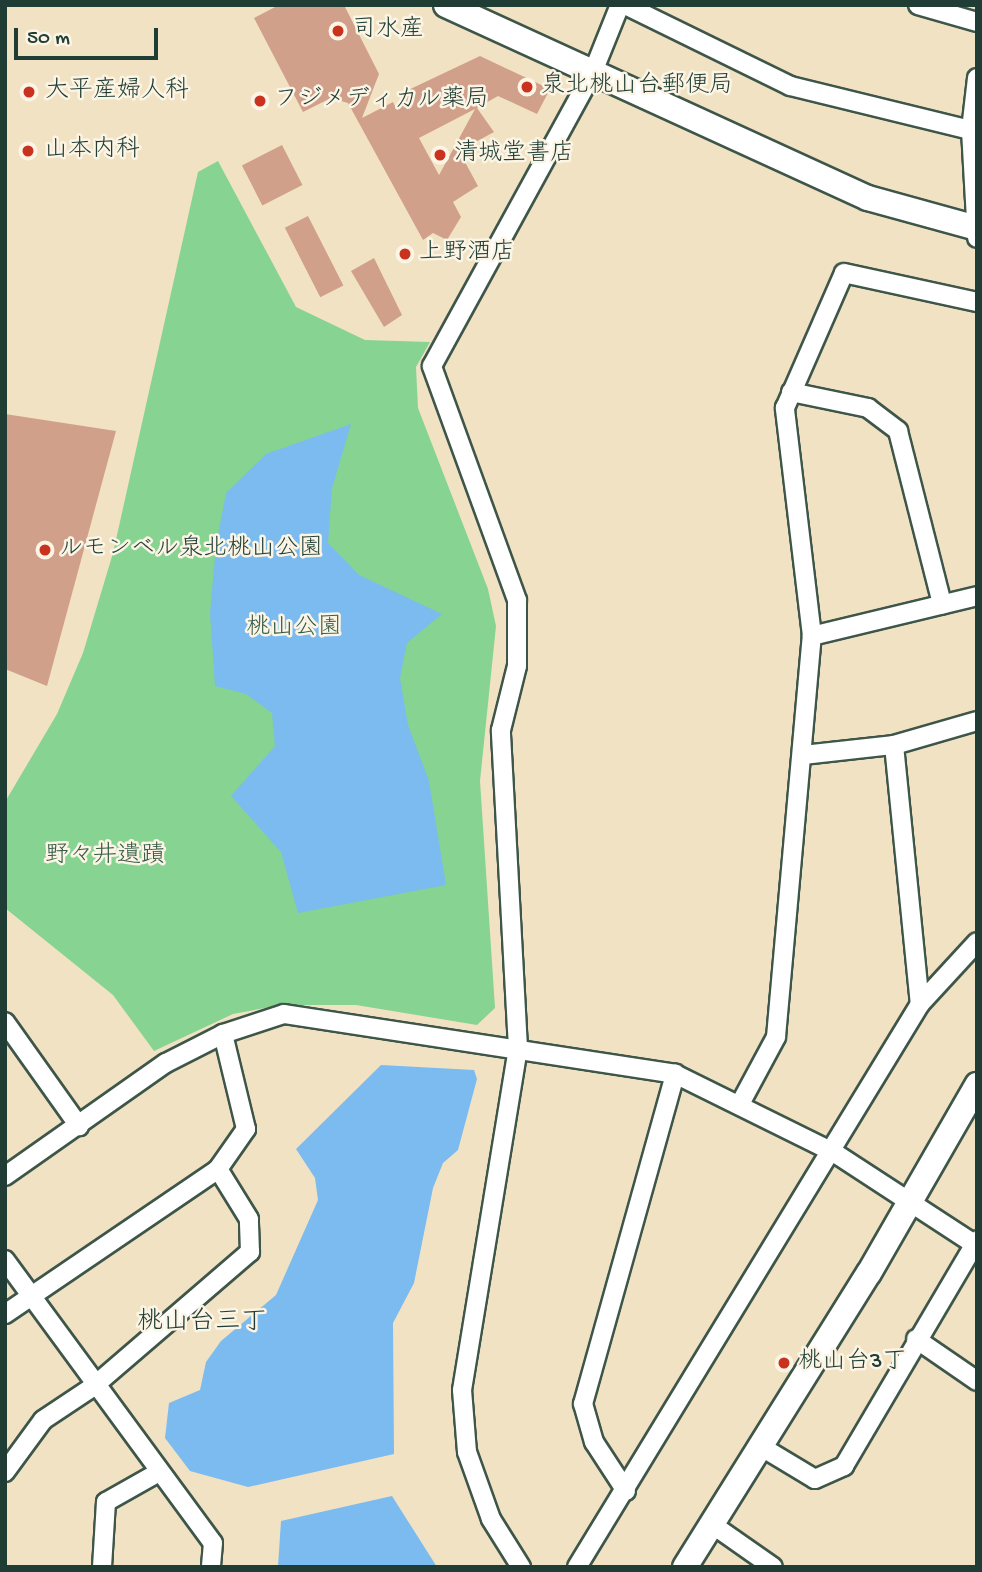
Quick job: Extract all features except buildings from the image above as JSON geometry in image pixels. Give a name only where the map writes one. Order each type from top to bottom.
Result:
[{"type":"street","points":[[446,5],[868,198],[976,231],[971,130],[977,78]]},
{"type":"street","points":[[521,1567],[491,1519],[467,1452],[462,1390],[518,1048],[500,730],[517,666],[517,600],[432,366],[593,72],[622,5],[790,86],[971,130]]},
{"type":"street","points":[[918,5],[977,22]]},
{"type":"street","points":[[741,1102],[776,1037],[812,636],[784,433],[791,392],[844,273],[977,302]]},
{"type":"street","points":[[791,392],[868,408],[898,431],[942,604]]},
{"type":"street","points":[[812,636],[977,596]]},
{"type":"street","points":[[803,755],[894,745],[977,721]]},
{"type":"street","points":[[894,745],[920,1004]]},
{"type":"street","points":[[577,1567],[833,1152],[920,1004],[977,942]]},
{"type":"street","points":[[5,1176],[166,1063],[223,1034],[284,1014],[675,1074],[741,1102],[833,1152],[976,1242],[916,1339],[844,1465],[815,1479],[760,1446]]},
{"type":"street","points":[[5,1022],[79,1126]]},
{"type":"street","points":[[5,1314],[218,1169],[246,1129],[223,1034]]},
{"type":"street","points":[[626,1490],[594,1442],[583,1404],[675,1074]]},
{"type":"street","points":[[685,1567],[713,1525],[977,1084]]},
{"type":"street","points":[[5,1472],[43,1420],[94,1385],[250,1252],[249,1219],[218,1169]]},
{"type":"street","points":[[5,1260],[213,1544],[211,1567]]},
{"type":"street","points":[[916,1339],[977,1381]]},
{"type":"street","points":[[102,1567],[106,1502],[159,1472]]},
{"type":"street","points":[[713,1525],[773,1567]]},
{"type":"green space","name":"桃山公園","points":[[218,161],[296,307],[365,340],[430,342],[416,367],[418,408],[488,589],[496,626],[480,781],[495,1008],[477,1025],[356,1005],[281,1005],[233,1014],[154,1051],[113,995],[5,908],[5,802],[57,714],[83,653],[113,553],[198,172]]},
{"type":"water","points":[[351,424],[332,488],[328,543],[359,575],[442,614],[407,643],[400,678],[408,725],[429,781],[446,885],[298,913],[281,852],[231,796],[275,746],[272,713],[246,694],[215,686],[210,613],[216,546],[226,493],[266,454]]},
{"type":"water","points":[[381,1065],[474,1070],[477,1079],[458,1150],[443,1163],[433,1188],[414,1283],[393,1323],[394,1454],[248,1487],[190,1471],[165,1438],[169,1403],[200,1390],[206,1362],[221,1341],[276,1295],[318,1200],[315,1178],[296,1149]]},
{"type":"water","points":[[392,1496],[437,1567],[278,1567],[281,1521]]},
{"type":"place","name":"司水産","points":[[338,31]]},
{"type":"place","name":"泉北桃山台郵便局","points":[[527,87]]},
{"type":"place","name":"大平産婦人科","points":[[29,92]]},
{"type":"place","name":"フジメディカル薬局","points":[[260,101]]},
{"type":"place","name":"山本内科","points":[[28,151]]},
{"type":"place","name":"清城堂書店","points":[[440,155]]},
{"type":"place","name":"上野酒店","points":[[405,254]]},
{"type":"place","name":"ルモンベル泉北桃山公園","points":[[45,550]]},
{"type":"place","name":"桃山台3丁","points":[[784,1363]]},
{"type":"district","name":"桃山台三丁","points":[[202,1324]]},
{"type":"park label","name":"野々井遺蹟","points":[[105,857]]}]
